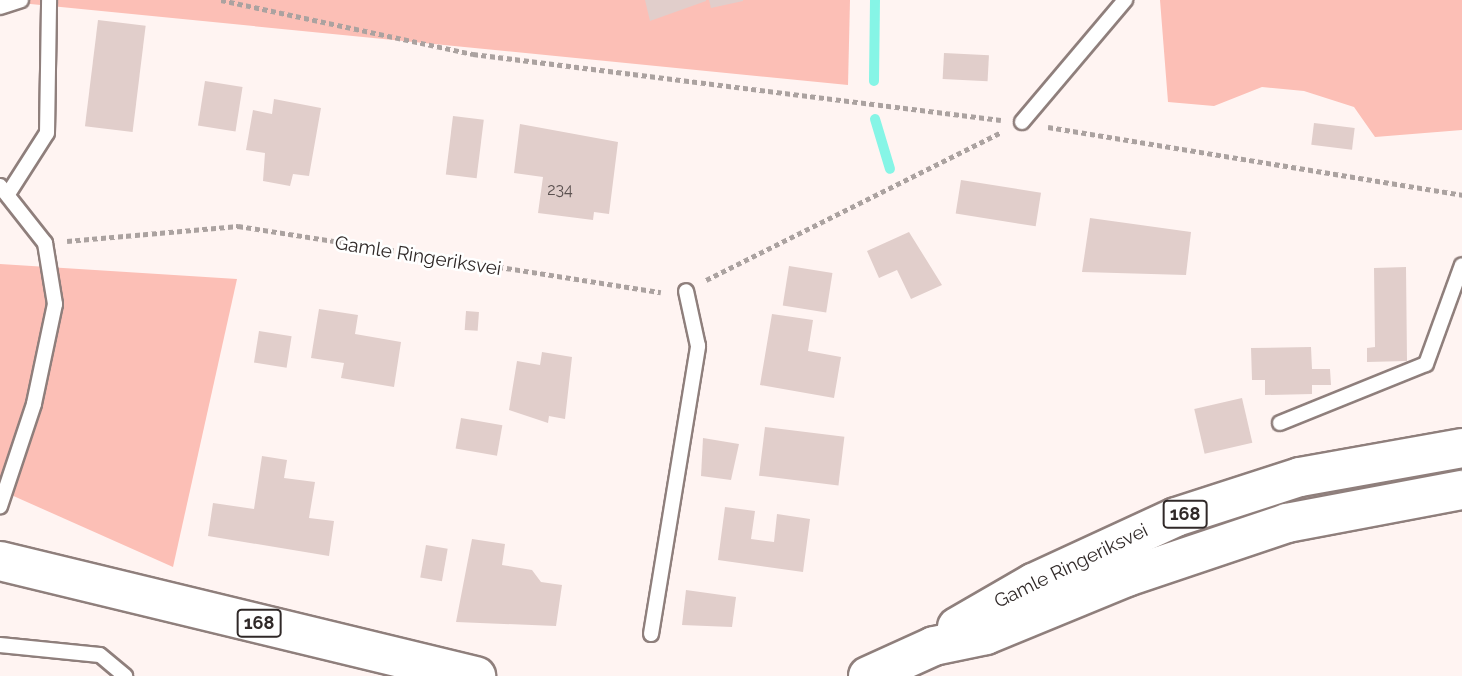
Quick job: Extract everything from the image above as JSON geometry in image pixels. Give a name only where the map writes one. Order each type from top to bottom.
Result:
[{"type":"main road","name":"Gamle Ringeriksvei","points":[[934,646],[972,614],[1177,517],[1300,477],[1462,448]]},
{"type":"main road","name":"Gamle Ringeriksvei","points":[[868,676],[934,646],[986,635],[1127,577],[1287,523],[1462,490]]},
{"type":"main road","name":"168","points":[[0,561],[476,676]]},
{"type":"lane","points":[[0,7],[21,0]]},
{"type":"lane","points":[[0,506],[5,477],[55,304],[46,243],[4,190],[47,133],[49,0]]},
{"type":"lane","points":[[1022,122],[1125,0]]},
{"type":"lane","points":[[1280,423],[1426,365],[1462,265]]},
{"type":"lane","points":[[650,634],[698,346],[686,291]]},
{"type":"lane","points":[[0,645],[100,655],[125,676]]},
{"type":"path","points":[[221,0],[473,54],[1022,122],[1462,195]]},
{"type":"path","points":[[686,291],[1022,122]]},
{"type":"path","name":"Gamle Ringeriksvei","points":[[46,243],[238,226],[586,284],[686,291]]},
{"type":"shaded area","points":[[850,0],[848,85],[0,1]]},
{"type":"shaded area","points":[[1160,0],[1462,0],[1462,130],[1375,137],[1354,107],[1304,91],[1262,87],[1214,106],[1168,102]]},
{"type":"shaded area","points":[[0,264],[237,279],[173,567],[0,490]]},
{"type":"building","points":[[645,0],[706,0],[706,1],[650,21]]},
{"type":"building","points":[[709,0],[743,0],[743,1],[711,8]]},
{"type":"building","points":[[98,20],[146,26],[133,132],[85,126]]},
{"type":"building","points":[[944,53],[989,55],[988,81],[943,79]]},
{"type":"building","points":[[205,81],[243,87],[235,131],[198,125]]},
{"type":"building","points":[[274,99],[321,108],[309,176],[293,174],[290,186],[263,181],[265,153],[246,150],[253,110],[272,114]]},
{"type":"building","points":[[453,116],[484,120],[477,178],[446,175]]},
{"type":"building","points":[[1314,123],[1355,128],[1352,150],[1311,145]]},
{"type":"building","points":[[520,124],[618,142],[609,214],[594,212],[593,220],[538,213],[543,177],[514,173]]},
{"type":"building","points":[[961,180],[1041,193],[1036,226],[956,214]]},
{"type":"building","points":[[1090,218],[1191,232],[1186,275],[1082,272]]},
{"type":"building","points":[[909,232],[942,285],[911,299],[897,270],[879,278],[867,251]]},
{"type":"building","points":[[789,266],[832,273],[826,312],[783,306]]},
{"type":"building","points":[[1406,267],[1407,361],[1367,362],[1367,348],[1375,347],[1374,268]]},
{"type":"building","points":[[319,309],[358,315],[355,334],[401,342],[394,387],[341,378],[344,363],[311,358]]},
{"type":"building","points":[[466,311],[479,312],[478,331],[465,330]]},
{"type":"building","points":[[772,314],[813,320],[808,351],[841,357],[834,398],[760,385]]},
{"type":"building","points":[[259,331],[292,336],[287,368],[254,363]]},
{"type":"building","points":[[1311,347],[1312,369],[1330,369],[1331,385],[1312,385],[1312,394],[1265,395],[1265,380],[1252,380],[1251,348]]},
{"type":"building","points":[[542,352],[572,357],[565,419],[549,416],[548,423],[509,410],[517,361],[540,365]]},
{"type":"building","points":[[1242,398],[1252,443],[1205,454],[1194,409]]},
{"type":"building","points":[[461,418],[502,425],[497,456],[456,449]]},
{"type":"building","points":[[765,427],[844,437],[838,485],[759,476]]},
{"type":"building","points":[[703,438],[739,444],[731,480],[701,476]]},
{"type":"building","points":[[262,456],[287,460],[284,478],[315,482],[309,518],[334,521],[329,556],[208,536],[213,503],[254,509]]},
{"type":"building","points":[[725,507],[755,511],[751,539],[774,542],[777,514],[810,519],[803,572],[718,560]]},
{"type":"building","points":[[472,539],[505,544],[502,565],[532,570],[541,582],[562,585],[556,626],[456,622]]},
{"type":"building","points":[[426,545],[448,549],[442,581],[420,577]]},
{"type":"building","points":[[686,590],[736,597],[732,627],[682,625]]},
{"type":"waterway","points":[[874,81],[875,0]]},
{"type":"waterway","points":[[875,119],[890,169]]}]
